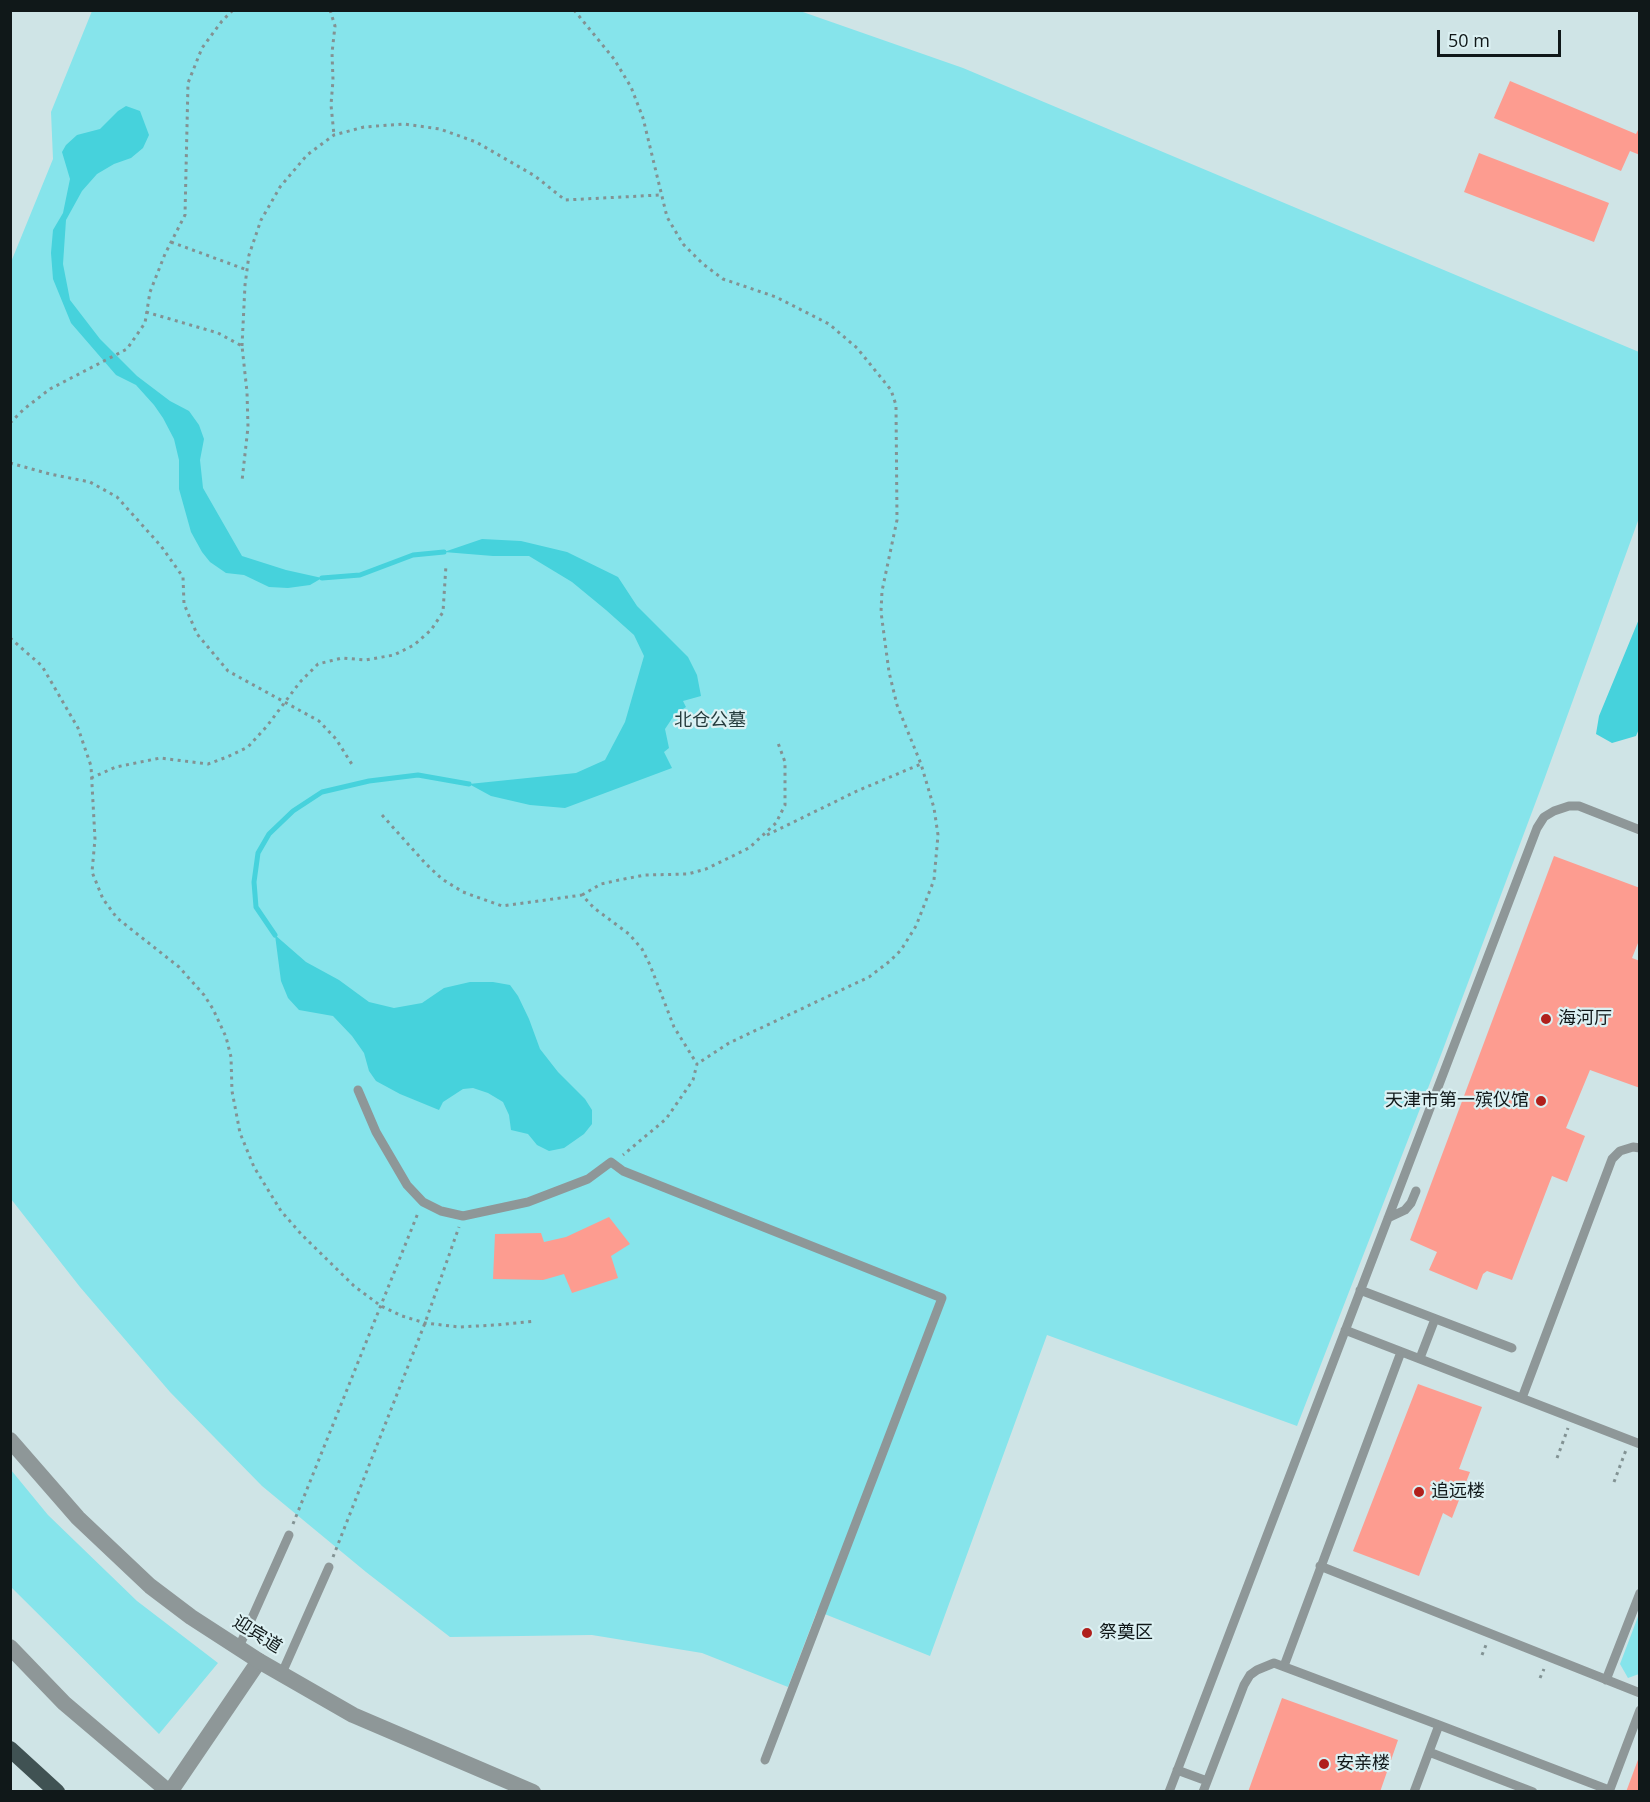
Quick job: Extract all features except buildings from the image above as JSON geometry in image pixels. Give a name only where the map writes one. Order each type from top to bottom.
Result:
[{"type":"highway","points":[[10,1749],[57,1791]]},
{"type":"street","name":"迎宾道","points":[[10,1440],[78,1518],[150,1586],[191,1617],[353,1715],[533,1791]]},
{"type":"street","points":[[10,1647],[64,1703],[170,1791],[259,1660]]},
{"type":"lane","points":[[1169,1791],[1537,828],[1545,817],[1554,811],[1569,806],[1579,806],[1640,830]]},
{"type":"lane","points":[[358,1090],[376,1132],[406,1185],[423,1202],[441,1210],[463,1216],[496,1210],[588,1179],[611,1162],[623,1171],[942,1298],[765,1760]]},
{"type":"lane","points":[[1522,1398],[1612,1159],[1620,1151],[1633,1147],[1640,1148]]},
{"type":"lane","points":[[1388,1218],[1405,1210],[1416,1191]]},
{"type":"lane","points":[[1360,1290],[1512,1348]]},
{"type":"lane","points":[[1420,1358],[1436,1319]]},
{"type":"lane","points":[[1345,1330],[1635,1442]]},
{"type":"lane","points":[[1284,1666],[1401,1352]]},
{"type":"lane","points":[[239,1647],[289,1534]]},
{"type":"lane","points":[[1320,1566],[1640,1693]]},
{"type":"lane","points":[[282,1673],[329,1567]]},
{"type":"lane","points":[[1606,1680],[1640,1593]]},
{"type":"lane","points":[[1203,1791],[1244,1684],[1251,1675],[1266,1665],[1274,1663],[1609,1791],[1640,1710]]},
{"type":"lane","points":[[1414,1791],[1439,1725]]},
{"type":"lane","points":[[1429,1752],[1533,1791]]},
{"type":"lane","points":[[1178,1770],[1207,1781]]},
{"type":"path","points":[[10,423],[50,389],[127,349],[145,322],[150,292],[185,215],[188,83],[202,48],[233,10]]},
{"type":"path","points":[[330,10],[335,26],[330,105],[334,135]]},
{"type":"path","points":[[574,10],[614,59],[631,87],[643,118],[667,217],[683,244],[703,264],[723,279],[776,297],[829,324],[857,348],[891,390],[896,405],[897,520],[882,591],[881,612],[888,672],[897,705],[921,764],[934,808],[938,835],[934,880],[924,910],[901,950],[868,977],[729,1042],[697,1064],[693,1080],[666,1119],[628,1151],[611,1162]]},
{"type":"path","points":[[242,480],[248,427],[242,346],[249,255],[261,220],[280,187],[307,155],[334,135],[364,127],[404,124],[440,129],[476,142],[535,176],[565,200],[661,195]]},
{"type":"path","points":[[171,242],[247,270]]},
{"type":"path","points":[[146,312],[218,333],[242,346]]},
{"type":"path","points":[[10,463],[90,482],[117,497],[161,546],[183,576],[184,604],[197,634],[228,671],[319,721],[336,739],[353,766]]},
{"type":"path","points":[[91,778],[116,767],[160,758],[208,764],[227,758],[248,747],[300,682],[318,664],[342,658],[365,660],[394,655],[414,645],[431,630],[443,612],[446,564]]},
{"type":"path","points":[[10,638],[42,666],[78,728],[91,766],[95,839],[92,872],[104,899],[117,918],[179,968],[204,995],[213,1009],[226,1036],[231,1057],[232,1091],[240,1133],[254,1167],[281,1211],[354,1286],[381,1306],[425,1323],[459,1327],[535,1321]]},
{"type":"path","points":[[382,814],[409,846],[442,879],[483,901],[502,906],[582,895],[601,884],[620,879],[645,875],[688,874],[706,869],[749,848],[776,823],[785,805],[785,762],[778,743]]},
{"type":"path","points":[[763,837],[857,791],[921,764]]},
{"type":"path","points":[[582,895],[594,908],[629,934],[642,949],[674,1027],[697,1064]]},
{"type":"path","points":[[289,1534],[423,1202]]},
{"type":"path","points":[[329,1567],[425,1323],[463,1216]]},
{"type":"path","points":[[1557,1458],[1572,1417]]},
{"type":"path","points":[[1614,1482],[1635,1442]]},
{"type":"green space","name":"北仓公墓","points":[[92,11],[800,11],[963,68],[1639,352],[1639,518],[1442,1052],[1297,1426],[1047,1335],[930,1656],[817,1611],[788,1687],[702,1653],[592,1635],[450,1637],[366,1572],[262,1486],[170,1392],[80,1287],[11,1199],[11,262],[53,159],[51,112]]},
{"type":"green space","points":[[11,1470],[48,1515],[137,1601],[218,1663],[159,1734],[11,1587]]},
{"type":"green space","points":[[1639,1614],[1639,1674],[1628,1678],[1620,1664]]},
{"type":"shaded area","points":[[126,106],[140,111],[149,135],[143,148],[131,158],[114,164],[97,174],[82,191],[66,220],[63,264],[70,300],[100,339],[137,376],[170,401],[189,411],[199,425],[204,439],[200,460],[203,488],[242,556],[286,570],[322,578],[310,585],[288,588],[269,587],[244,575],[226,573],[210,562],[191,532],[179,489],[179,460],[174,439],[163,418],[136,385],[116,375],[71,323],[53,279],[51,253],[53,230],[63,213],[70,179],[62,152],[77,135],[100,129]]},
{"type":"shaded area","points":[[482,539],[521,541],[567,552],[618,577],[637,606],[688,657],[697,675],[701,696],[683,701],[686,707],[675,714],[665,729],[669,748],[664,752],[672,768],[565,808],[530,805],[491,796],[469,784],[576,773],[605,760],[625,722],[644,656],[634,635],[606,610],[572,582],[529,556],[444,552]]},
{"type":"shaded area","points":[[1639,619],[1639,729],[1636,736],[1612,743],[1596,734],[1599,716]]},
{"type":"shaded area","points":[[275,935],[306,962],[339,980],[369,1002],[394,1008],[422,1003],[444,988],[470,982],[510,985],[529,1019],[540,1049],[558,1072],[585,1099],[592,1110],[592,1124],[584,1134],[564,1148],[549,1151],[537,1145],[528,1134],[511,1130],[509,1115],[503,1102],[488,1093],[473,1088],[463,1089],[443,1102],[439,1110],[376,1081],[369,1071],[364,1053],[333,1016],[299,1010],[288,998],[281,981]]},
{"type":"waterway","points":[[322,578],[360,575],[413,555],[444,552]]},
{"type":"waterway","points":[[275,935],[256,907],[254,882],[258,853],[269,834],[293,811],[322,792],[369,781],[418,775],[469,784]]},
{"type":"place","name":"海河厅","points":[[1546,1019]]},
{"type":"place","name":"天津市第一殡仪馆","points":[[1541,1101]]},
{"type":"place","name":"追远楼","points":[[1419,1492]]},
{"type":"place","name":"祭奠区","points":[[1087,1633]]},
{"type":"place","name":"安亲楼","points":[[1324,1764]]}]
